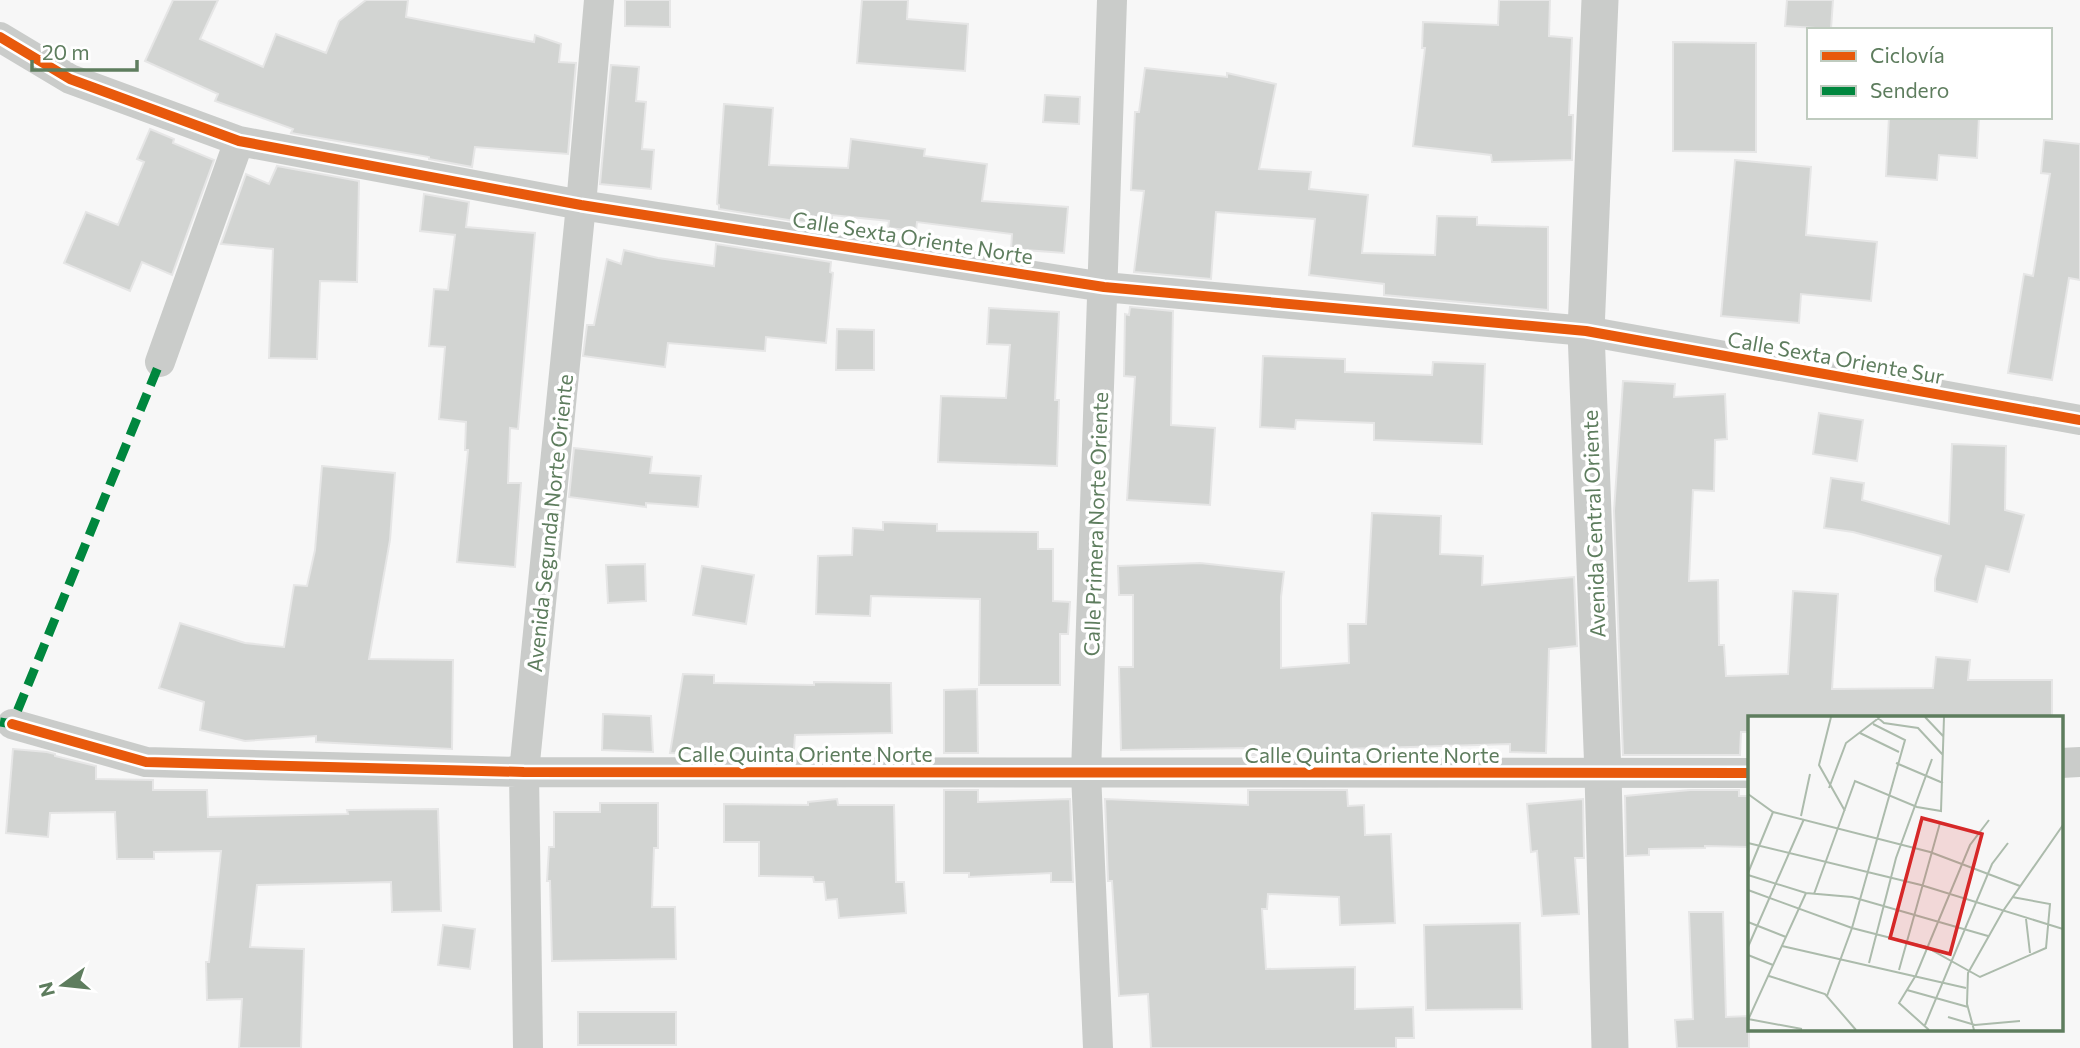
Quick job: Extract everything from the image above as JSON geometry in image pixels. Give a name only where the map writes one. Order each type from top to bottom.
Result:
[{"type":"street","name":"Avenida Segunda Norte Oriente","points":[[528,1048],[524,772],[599,0]]},
{"type":"street","name":"Calle Primera Norte Oriente","points":[[1098,1048],[1086,773],[1112,0]]},
{"type":"street","name":"Avenida Central Oriente","points":[[1600,0],[1586,331],[1603,774],[1610,1048]]},
{"type":"street","name":"Calle Sexta Oriente Norte","points":[[0,37],[70,79],[239,141],[581,205],[1104,287],[1586,331]]},
{"type":"street","points":[[160,362],[239,141]]},
{"type":"street","name":"Calle Sexta Oriente Sur","points":[[1586,331],[2080,420]]},
{"type":"street","name":"Calle Quinta Oriente Norte","points":[[12,724],[146,762],[524,772],[1748,773]]},
{"type":"street","points":[[2062,762],[2080,762]]},
{"type":"building","points":[[173,0],[218,0],[200,39],[263,67],[276,34],[326,53],[339,21],[366,0],[408,0],[406,17],[534,42],[535,35],[561,44],[559,62],[576,63],[568,154],[475,147],[472,167],[291,133],[293,129],[215,101],[218,94],[145,61]]},
{"type":"building","points":[[625,0],[670,0],[670,27],[625,26]]},
{"type":"building","points":[[862,0],[908,0],[907,19],[968,24],[965,71],[857,63]]},
{"type":"building","points":[[1499,0],[1550,0],[1549,36],[1572,38],[1569,115],[1573,115],[1572,160],[1492,162],[1491,155],[1413,146],[1425,48],[1422,48],[1423,22],[1498,25]]},
{"type":"building","points":[[1787,0],[1833,0],[1831,28],[1785,26]]},
{"type":"building","points":[[1673,42],[1756,43],[1756,152],[1673,151]]},
{"type":"building","points":[[611,65],[639,67],[636,101],[646,102],[642,149],[654,150],[651,189],[600,184]]},
{"type":"building","points":[[1145,68],[1227,77],[1227,73],[1276,84],[1259,169],[1311,172],[1309,189],[1368,195],[1362,253],[1435,255],[1437,216],[1477,217],[1477,225],[1548,227],[1548,310],[1384,295],[1384,284],[1309,275],[1315,219],[1216,212],[1211,279],[1134,272],[1144,191],[1131,190],[1135,112],[1139,112]]},
{"type":"building","points":[[1045,95],[1080,97],[1079,124],[1043,122]]},
{"type":"building","points":[[724,104],[773,108],[769,165],[848,168],[851,139],[925,149],[924,156],[987,164],[982,201],[1068,207],[1064,253],[1011,249],[1012,234],[917,222],[916,231],[888,228],[889,221],[832,215],[832,227],[719,209],[717,204]]},
{"type":"building","points":[[1889,119],[1979,119],[1977,158],[1939,155],[1937,180],[1886,176]]},
{"type":"building","points":[[150,129],[174,139],[173,143],[214,160],[172,275],[142,262],[130,291],[64,263],[86,212],[118,225],[144,162],[137,159]]},
{"type":"building","points":[[2044,140],[2080,144],[2080,280],[2069,278],[2052,380],[2008,373],[2024,274],[2033,276],[2050,174],[2041,173]]},
{"type":"building","points":[[1735,160],[1811,167],[1806,235],[1877,242],[1871,301],[1801,294],[1799,323],[1721,316]]},
{"type":"building","points":[[277,166],[359,181],[357,282],[320,281],[317,359],[269,358],[273,249],[221,244],[246,174],[269,184]]},
{"type":"building","points":[[424,194],[469,202],[466,227],[535,233],[518,429],[510,428],[508,483],[521,483],[515,567],[457,562],[468,450],[465,450],[466,422],[439,419],[445,347],[429,346],[434,289],[448,290],[455,235],[420,231]]},
{"type":"building","points":[[716,244],[831,262],[830,272],[833,273],[826,343],[766,337],[765,351],[668,343],[665,367],[583,356],[587,325],[594,325],[607,259],[621,264],[624,250],[714,266]]},
{"type":"building","points":[[1130,307],[1173,311],[1171,425],[1215,428],[1210,505],[1127,500],[1135,377],[1124,376],[1125,314],[1129,315]]},
{"type":"building","points":[[989,308],[1059,312],[1055,400],[1059,400],[1057,466],[938,462],[941,396],[1006,398],[1010,345],[987,344]]},
{"type":"building","points":[[837,329],[874,330],[874,370],[836,370]]},
{"type":"building","points":[[1263,356],[1345,359],[1345,372],[1432,375],[1433,362],[1485,364],[1482,444],[1374,440],[1374,423],[1296,420],[1295,429],[1260,427]]},
{"type":"building","points":[[1623,381],[1675,384],[1674,397],[1725,394],[1727,439],[1715,440],[1714,491],[1693,490],[1689,581],[1718,580],[1719,645],[1724,645],[1726,676],[1788,674],[1793,591],[1838,594],[1832,689],[1933,688],[1936,657],[1970,660],[1968,680],[2052,680],[2052,716],[1748,716],[1748,732],[1741,732],[1740,755],[1623,755],[1614,511]]},
{"type":"building","points":[[1819,413],[1863,420],[1857,461],[1813,454]]},
{"type":"building","points":[[1952,444],[2006,446],[2005,510],[2024,515],[2009,572],[1986,566],[1977,602],[1935,591],[1941,556],[1853,532],[1824,528],[1831,478],[1864,483],[1862,500],[1949,524]]},
{"type":"building","points":[[574,448],[652,457],[650,473],[701,476],[698,507],[646,503],[646,507],[569,497]]},
{"type":"building","points":[[322,466],[395,473],[390,540],[369,659],[453,660],[452,749],[316,742],[316,736],[245,741],[200,730],[204,702],[159,688],[180,623],[245,643],[284,647],[294,585],[307,586],[315,550]]},
{"type":"building","points":[[1372,513],[1441,516],[1440,554],[1483,556],[1482,585],[1574,577],[1577,646],[1549,649],[1546,753],[1510,752],[1510,744],[1345,749],[1345,755],[1250,755],[1250,748],[1121,750],[1119,667],[1133,667],[1133,595],[1119,595],[1118,566],[1200,563],[1284,572],[1281,597],[1281,668],[1349,663],[1348,624],[1366,624]]},
{"type":"building","points":[[883,522],[937,524],[937,531],[1038,532],[1038,549],[1053,549],[1053,601],[1070,602],[1068,634],[1060,634],[1060,685],[979,685],[980,599],[871,596],[870,616],[816,614],[818,556],[852,555],[853,528],[883,530]]},
{"type":"building","points":[[645,564],[646,601],[608,603],[606,565]]},
{"type":"building","points":[[702,566],[754,575],[746,624],[693,615]]},
{"type":"building","points":[[683,674],[714,675],[714,683],[891,683],[892,733],[795,735],[794,749],[752,748],[752,755],[670,753]]},
{"type":"building","points":[[977,689],[978,753],[944,753],[944,690]]},
{"type":"building","points":[[603,714],[651,716],[653,752],[602,750]]},
{"type":"building","points":[[13,749],[47,752],[96,766],[96,779],[153,780],[153,790],[207,790],[208,817],[348,814],[347,810],[438,809],[441,911],[392,912],[391,882],[257,885],[250,947],[304,949],[301,1048],[239,1048],[242,999],[207,1000],[206,962],[209,962],[221,851],[154,852],[154,859],[117,859],[115,812],[50,813],[48,837],[6,833]]},
{"type":"building","points":[[944,790],[978,790],[978,802],[1070,799],[1073,882],[1051,882],[1051,873],[969,877],[969,873],[944,873]]},
{"type":"building","points":[[1248,790],[1347,790],[1348,806],[1364,805],[1365,835],[1391,834],[1395,923],[1340,925],[1339,897],[1268,894],[1267,909],[1262,909],[1266,969],[1355,967],[1355,1009],[1413,1007],[1414,1038],[1396,1038],[1396,1048],[1151,1048],[1148,994],[1119,996],[1112,881],[1108,881],[1105,799],[1248,805]]},
{"type":"building","points":[[1690,790],[1739,790],[1739,796],[1748,796],[1748,847],[1649,849],[1649,855],[1626,856],[1625,796]]},
{"type":"building","points":[[837,799],[838,805],[894,805],[896,882],[904,882],[906,913],[839,918],[837,899],[826,900],[824,882],[814,882],[813,877],[759,876],[759,842],[724,842],[724,804],[808,805],[808,802]]},
{"type":"building","points":[[1583,799],[1584,858],[1575,858],[1579,914],[1542,916],[1537,851],[1531,852],[1527,804]]},
{"type":"building","points":[[600,803],[658,803],[658,848],[654,848],[652,907],[675,907],[676,959],[552,961],[550,881],[547,881],[549,847],[554,847],[554,812],[600,812]]},
{"type":"building","points":[[1689,912],[1723,912],[1726,1017],[1748,1016],[1749,1048],[1677,1048],[1675,1020],[1693,1019]]},
{"type":"building","points":[[1520,923],[1522,1009],[1426,1010],[1424,925]]},
{"type":"building","points":[[443,925],[475,929],[470,969],[438,965]]},
{"type":"building","points":[[578,1012],[676,1012],[676,1045],[578,1045]]},
{"type":"marked path","points":[[0,722],[12,724],[160,362]]},
{"type":"cycle path","points":[[0,37],[70,79],[239,141],[581,205],[1104,287],[1586,331],[2080,420]]},
{"type":"cycle path","points":[[12,724],[146,762],[524,772],[1748,773]]}]
